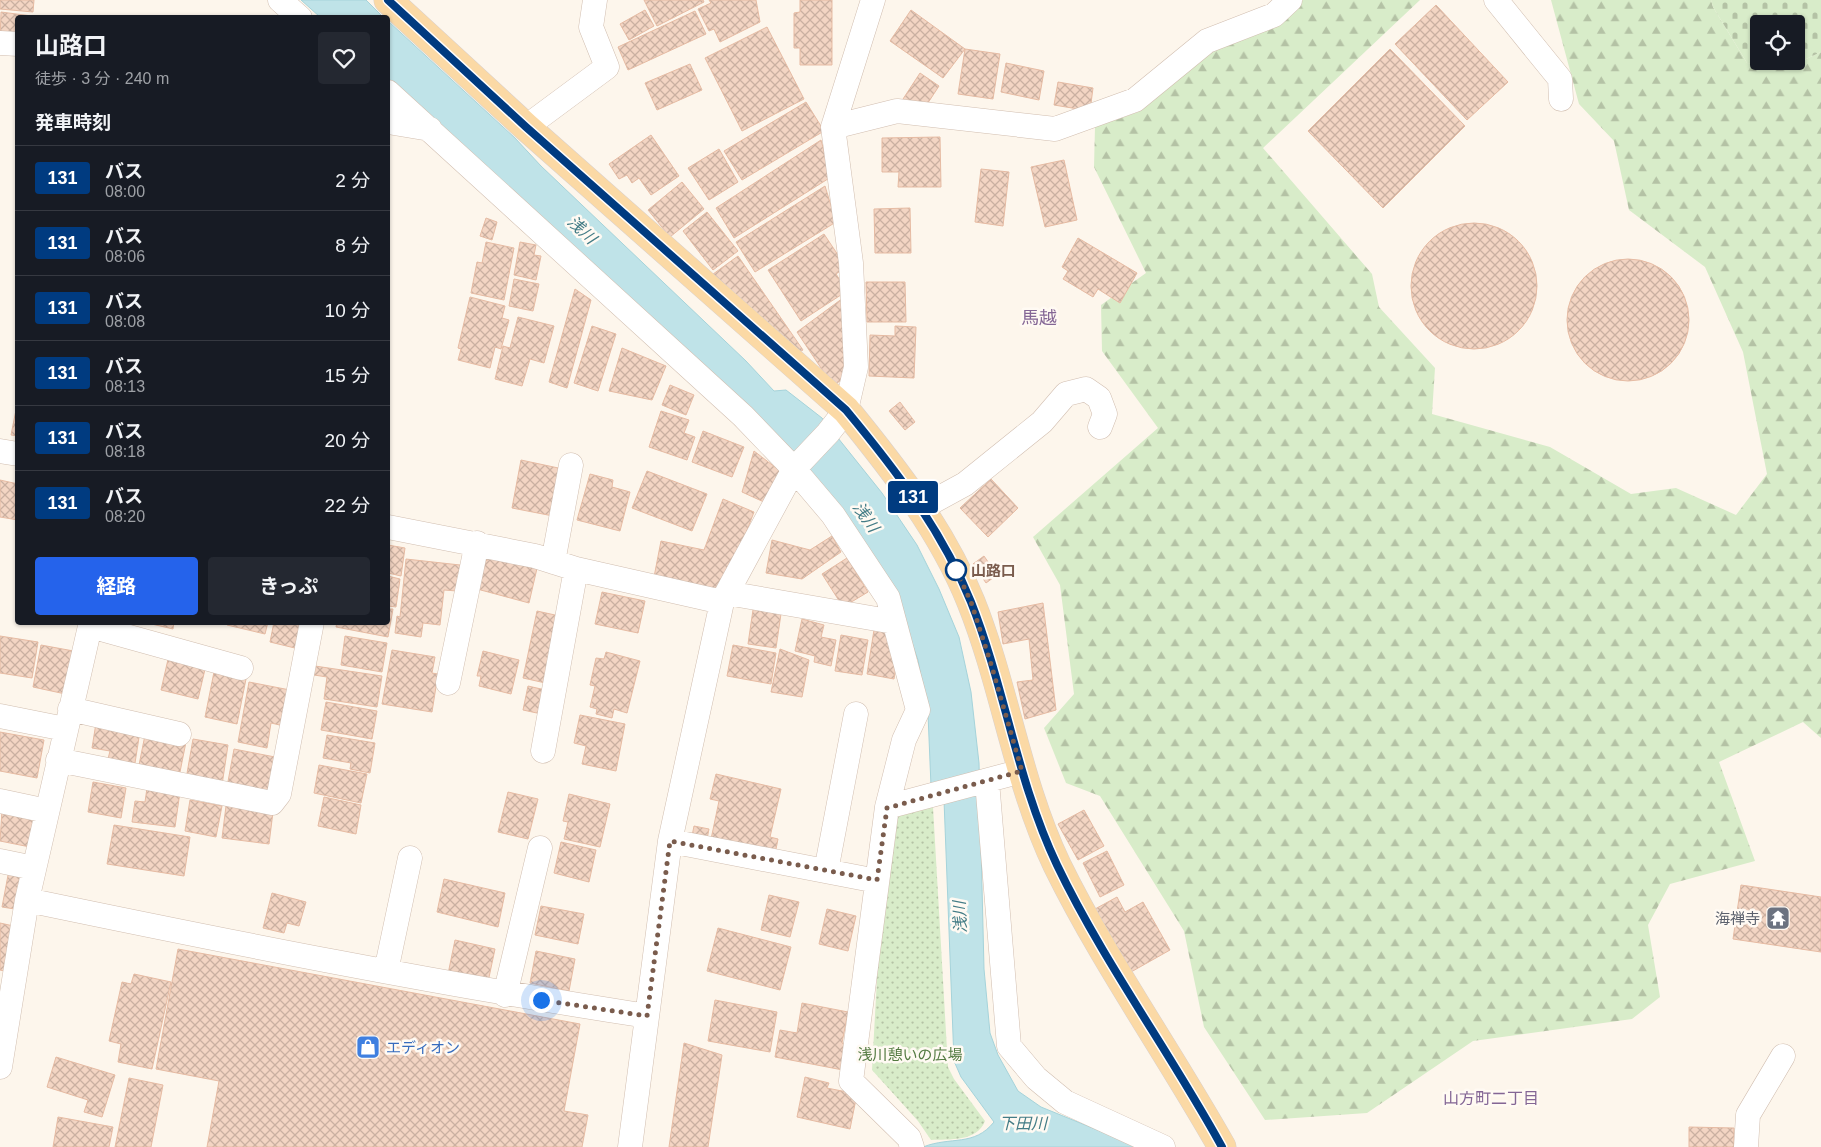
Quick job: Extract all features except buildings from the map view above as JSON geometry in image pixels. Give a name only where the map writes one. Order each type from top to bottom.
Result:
[{"type":"main road","points":[[388,0],[526,127],[846,410],[890,464],[939,535],[971,602],[996,679],[1022,771],[1065,880],[1091,928],[1192,1093],[1222,1147]]},
{"type":"street","points":[[280,0],[297,15]]},
{"type":"street","points":[[526,127],[607,67],[591,27],[595,0]]},
{"type":"street","points":[[630,1147],[670,841],[725,598],[794,469],[846,410],[856,367],[851,263],[833,127],[872,0]]},
{"type":"street","points":[[833,127],[897,111],[1055,129],[1135,100],[1207,41],[1274,15],[1290,0]]},
{"type":"street","points":[[1496,0],[1560,79],[1561,99]]},
{"type":"street","points":[[0,43],[15,44]]},
{"type":"street","points":[[390,94],[743,416],[794,469],[833,515],[888,598],[918,710],[904,740],[887,808],[850,1082],[911,1142]]},
{"type":"street","points":[[390,122],[430,129]]},
{"type":"street","points":[[921,508],[965,484],[1042,422],[1066,394],[1086,390],[1099,398],[1105,414],[1100,427]]},
{"type":"street","points":[[0,452],[15,454]]},
{"type":"street","points":[[553,562],[571,465]]},
{"type":"street","points":[[390,527],[477,543],[576,569],[725,598],[894,622]]},
{"type":"street","points":[[448,683],[477,543]]},
{"type":"street","points":[[543,751],[576,569]]},
{"type":"street","points":[[0,1067],[27,900],[90,625]]},
{"type":"street","points":[[93,625],[241,668]]},
{"type":"street","points":[[58,760],[272,803],[279,794],[311,625]]},
{"type":"street","points":[[826,871],[856,714]]},
{"type":"street","points":[[0,716],[68,719],[179,734]]},
{"type":"street","points":[[887,808],[1022,771]]},
{"type":"street","points":[[987,781],[1009,1046],[1036,1078],[1065,1102],[1163,1147]]},
{"type":"street","points":[[0,801],[47,811]]},
{"type":"street","points":[[670,841],[877,880]]},
{"type":"street","points":[[505,995],[540,848]]},
{"type":"street","points":[[386,971],[410,858]]},
{"type":"street","points":[[0,861],[34,868]]},
{"type":"street","points":[[27,900],[294,955],[505,995],[647,1016]]},
{"type":"street","points":[[1746,1147],[1748,1116],[1783,1056]]},
{"type":"green space","points":[[1303,0],[1420,0],[1263,148],[1372,274],[1379,307],[1435,368],[1432,414],[1550,447],[1631,494],[1676,488],[1736,515],[1767,474],[1743,352],[1705,267],[1629,210],[1614,141],[1579,104],[1551,0],[1711,0],[1713,7],[1747,63],[1750,63],[1750,70],[1805,70],[1805,59],[1821,52],[1821,738],[1803,722],[1719,762],[1755,861],[1670,884],[1648,925],[1660,997],[1632,1019],[1473,1041],[1367,1113],[1265,1120],[1204,1027],[1184,931],[1100,796],[1066,783],[1044,728],[1074,694],[1060,585],[1033,537],[1158,428],[1102,351],[1101,305],[1146,273],[1094,167],[1095,127],[1138,112],[1212,48],[1279,23]]},
{"type":"green space","points":[[1711,0],[1821,0],[1821,52],[1805,59],[1805,15],[1750,15],[1750,63],[1747,63],[1713,7]]},
{"type":"green space","name":"浅川憩いの広場","points":[[933,807],[948,1067],[954,1079],[985,1121],[976,1133],[969,1136],[931,1140],[918,1121],[872,1070],[880,924],[895,812]]},
{"type":"water","points":[[301,0],[366,0],[381,15],[318,15]]},
{"type":"water","points":[[390,23],[515,138],[541,166],[746,361],[774,391],[786,390],[822,418],[882,493],[917,545],[939,589],[959,637],[971,692],[979,763],[984,969],[990,1033],[998,1055],[1018,1091],[1041,1107],[1139,1147],[923,1147],[970,1138],[986,1130],[994,1122],[961,1077],[954,1061],[944,800],[931,786],[928,714],[918,660],[902,615],[851,529],[473,160],[390,82]]},
{"type":"bus line","name":"131","points":[[388,0],[526,127],[846,410],[890,464],[939,535],[971,602],[996,679],[1022,771],[1057,863],[1091,928],[1192,1093],[1222,1147]]},
{"type":"place","name":"山路口","points":[[956,570]]},
{"type":"place","name":"海禅寺","points":[[1778,918]]},
{"type":"place","name":"エディオン","points":[[368,1047]]},
{"type":"district","name":"馬越","points":[[1039,318]]},
{"type":"district","name":"山方町二丁目","points":[[1491,1098]]},
{"type":"route","points":[[541,1000],[647,1016],[670,841],[877,880],[887,808],[1022,771],[996,679],[971,602],[955,568],[956,570]]},
{"type":"water label","name":"浅川","points":[[582,230]]},
{"type":"water label","name":"浅川","points":[[866,517]]},
{"type":"water label","name":"浅川","points":[[960,917]]},
{"type":"water label","name":"下田川","points":[[1023,1123]]}]
